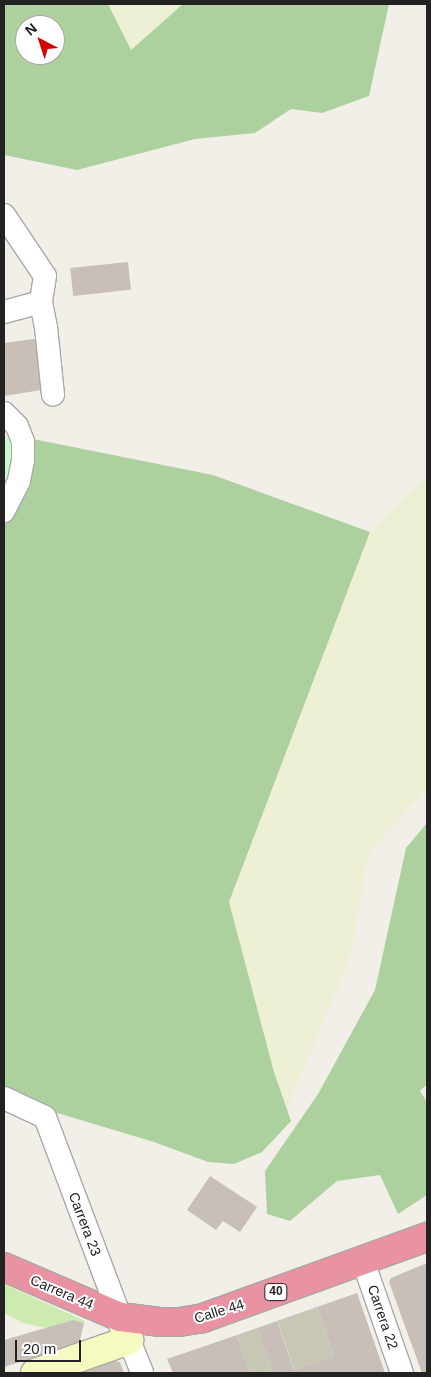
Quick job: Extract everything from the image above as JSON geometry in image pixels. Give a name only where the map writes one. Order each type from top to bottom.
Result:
[{"type":"highway","name":"Calle 44","points":[[125,1328],[158,1322],[178,1322],[203,1318],[427,1237]]},
{"type":"highway","name":"Carrera 44","points":[[4,1267],[125,1328]]},
{"type":"main road","name":"Calle 44","points":[[35,1373],[125,1328]]},
{"type":"street","points":[[4,216],[45,276],[41,302],[46,328],[53,395]]},
{"type":"street","points":[[4,312],[41,302]]},
{"type":"street","points":[[4,413],[17,426],[23,442],[23,460],[19,481],[4,510]]},
{"type":"street","name":"Carrera 23","points":[[4,1098],[45,1117],[142,1373]]},
{"type":"street","name":"Carrera 22","points":[[363,1261],[402,1373]]},
{"type":"shaded area","points":[[108,4],[183,4],[131,51]]},
{"type":"shaded area","points":[[427,475],[427,788],[369,853],[350,959],[287,1109],[274,1072],[229,902],[370,532]]},
{"type":"shaded area","points":[[317,1307],[334,1356],[294,1370],[277,1321]]},
{"type":"shaded area","points":[[257,1328],[273,1373],[250,1373],[237,1335]]},
{"type":"green space","points":[[4,4],[108,4],[131,50],[183,4],[389,4],[369,96],[322,113],[291,109],[255,133],[195,139],[77,170],[4,155]]},
{"type":"green space","points":[[4,437],[12,440],[16,455],[4,482]]},
{"type":"green space","points":[[28,438],[213,475],[370,532],[229,902],[274,1072],[291,1121],[262,1152],[234,1164],[208,1162],[154,1142],[44,1109],[4,1087],[4,522],[24,482]]},
{"type":"green space","points":[[427,823],[427,1084],[420,1091],[427,1102],[427,1195],[398,1214],[380,1175],[337,1181],[290,1221],[267,1214],[265,1171],[318,1094],[375,990],[406,848]]},
{"type":"green space","points":[[4,1284],[85,1321],[84,1323],[73,1320],[46,1328],[23,1323],[4,1313]]},
{"type":"building","points":[[128,262],[131,290],[73,296],[70,268]]},
{"type":"building","points":[[40,338],[48,389],[4,396],[4,343]]},
{"type":"building","points":[[210,1176],[257,1207],[240,1232],[223,1221],[216,1230],[187,1210]]},
{"type":"building","points":[[427,1263],[427,1373],[422,1373],[389,1282],[391,1278]]},
{"type":"building","points":[[357,1293],[385,1373],[273,1373],[257,1328],[277,1321],[294,1370],[334,1356],[317,1307]]},
{"type":"building","points":[[73,1320],[84,1323],[79,1344],[4,1367],[4,1340]]},
{"type":"building","points":[[237,1335],[250,1373],[173,1373],[167,1359]]},
{"type":"building","points":[[114,1361],[120,1362],[124,1373],[82,1373]]}]
